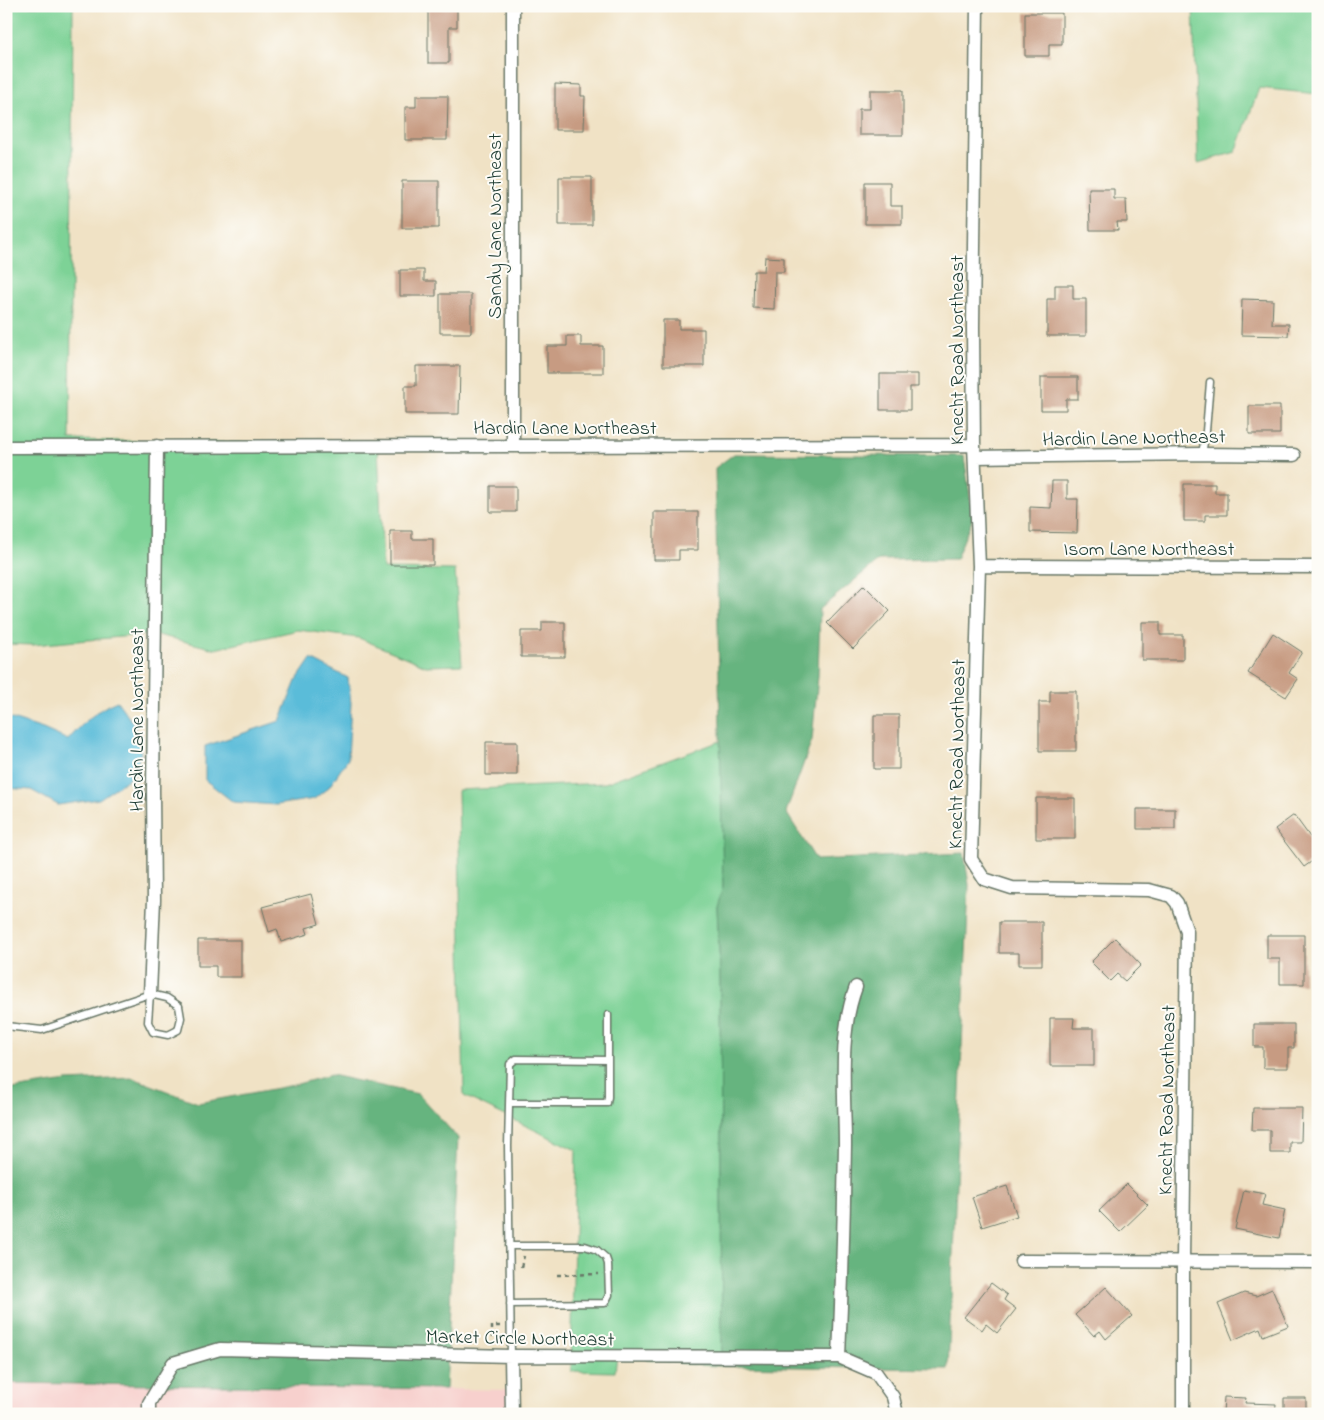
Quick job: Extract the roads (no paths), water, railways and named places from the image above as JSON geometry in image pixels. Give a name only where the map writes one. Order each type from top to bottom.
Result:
[{"type":"street","name":"Sandy Lane Northeast","points":[[513,6],[513,446]]},
{"type":"street","name":"Knecht Road Northeast","points":[[977,6],[973,327],[979,566],[971,859],[984,879],[1012,888],[1149,890],[1171,896],[1177,903],[1186,932],[1183,1414]]},
{"type":"street","name":"Hardin Lane Northeast","points":[[150,994],[154,891],[153,790],[157,446]]},
{"type":"street","name":"Hardin Lane Northeast","points":[[6,447],[513,446],[1294,454]]},
{"type":"street","name":"Isom Lane Northeast","points":[[979,566],[1318,567]]},
{"type":"street","points":[[838,1357],[845,1155],[845,1049],[847,1020],[856,987]]},
{"type":"street","points":[[1021,1261],[1318,1262]]},
{"type":"street","name":"Market Circle Northeast","points":[[149,1414],[149,1403],[174,1363],[220,1349],[511,1356],[838,1357],[876,1373],[893,1397],[897,1414]]},
{"type":"street","points":[[511,1356],[512,1414]]},
{"type":"lane","points":[[1202,454],[1210,382]]},
{"type":"lane","points":[[6,1026],[42,1030],[150,994],[167,998],[179,1006],[181,1018],[178,1030],[168,1035],[153,1032],[148,1022],[150,994]]},
{"type":"lane","points":[[509,1103],[606,1103],[608,1097],[608,1016]]},
{"type":"lane","points":[[511,1356],[509,1067],[516,1059],[608,1060]]},
{"type":"lane","points":[[509,1246],[592,1248],[601,1252],[608,1264],[608,1300],[605,1303],[510,1304]]},
{"type":"water","points":[[311,659],[348,678],[351,703],[348,759],[329,787],[314,799],[276,805],[233,802],[205,780],[205,746],[280,721],[296,681]]},
{"type":"water","points":[[117,701],[135,726],[141,753],[133,776],[99,799],[58,805],[31,790],[6,788],[6,717],[43,729],[68,740],[90,718],[103,708]]}]
